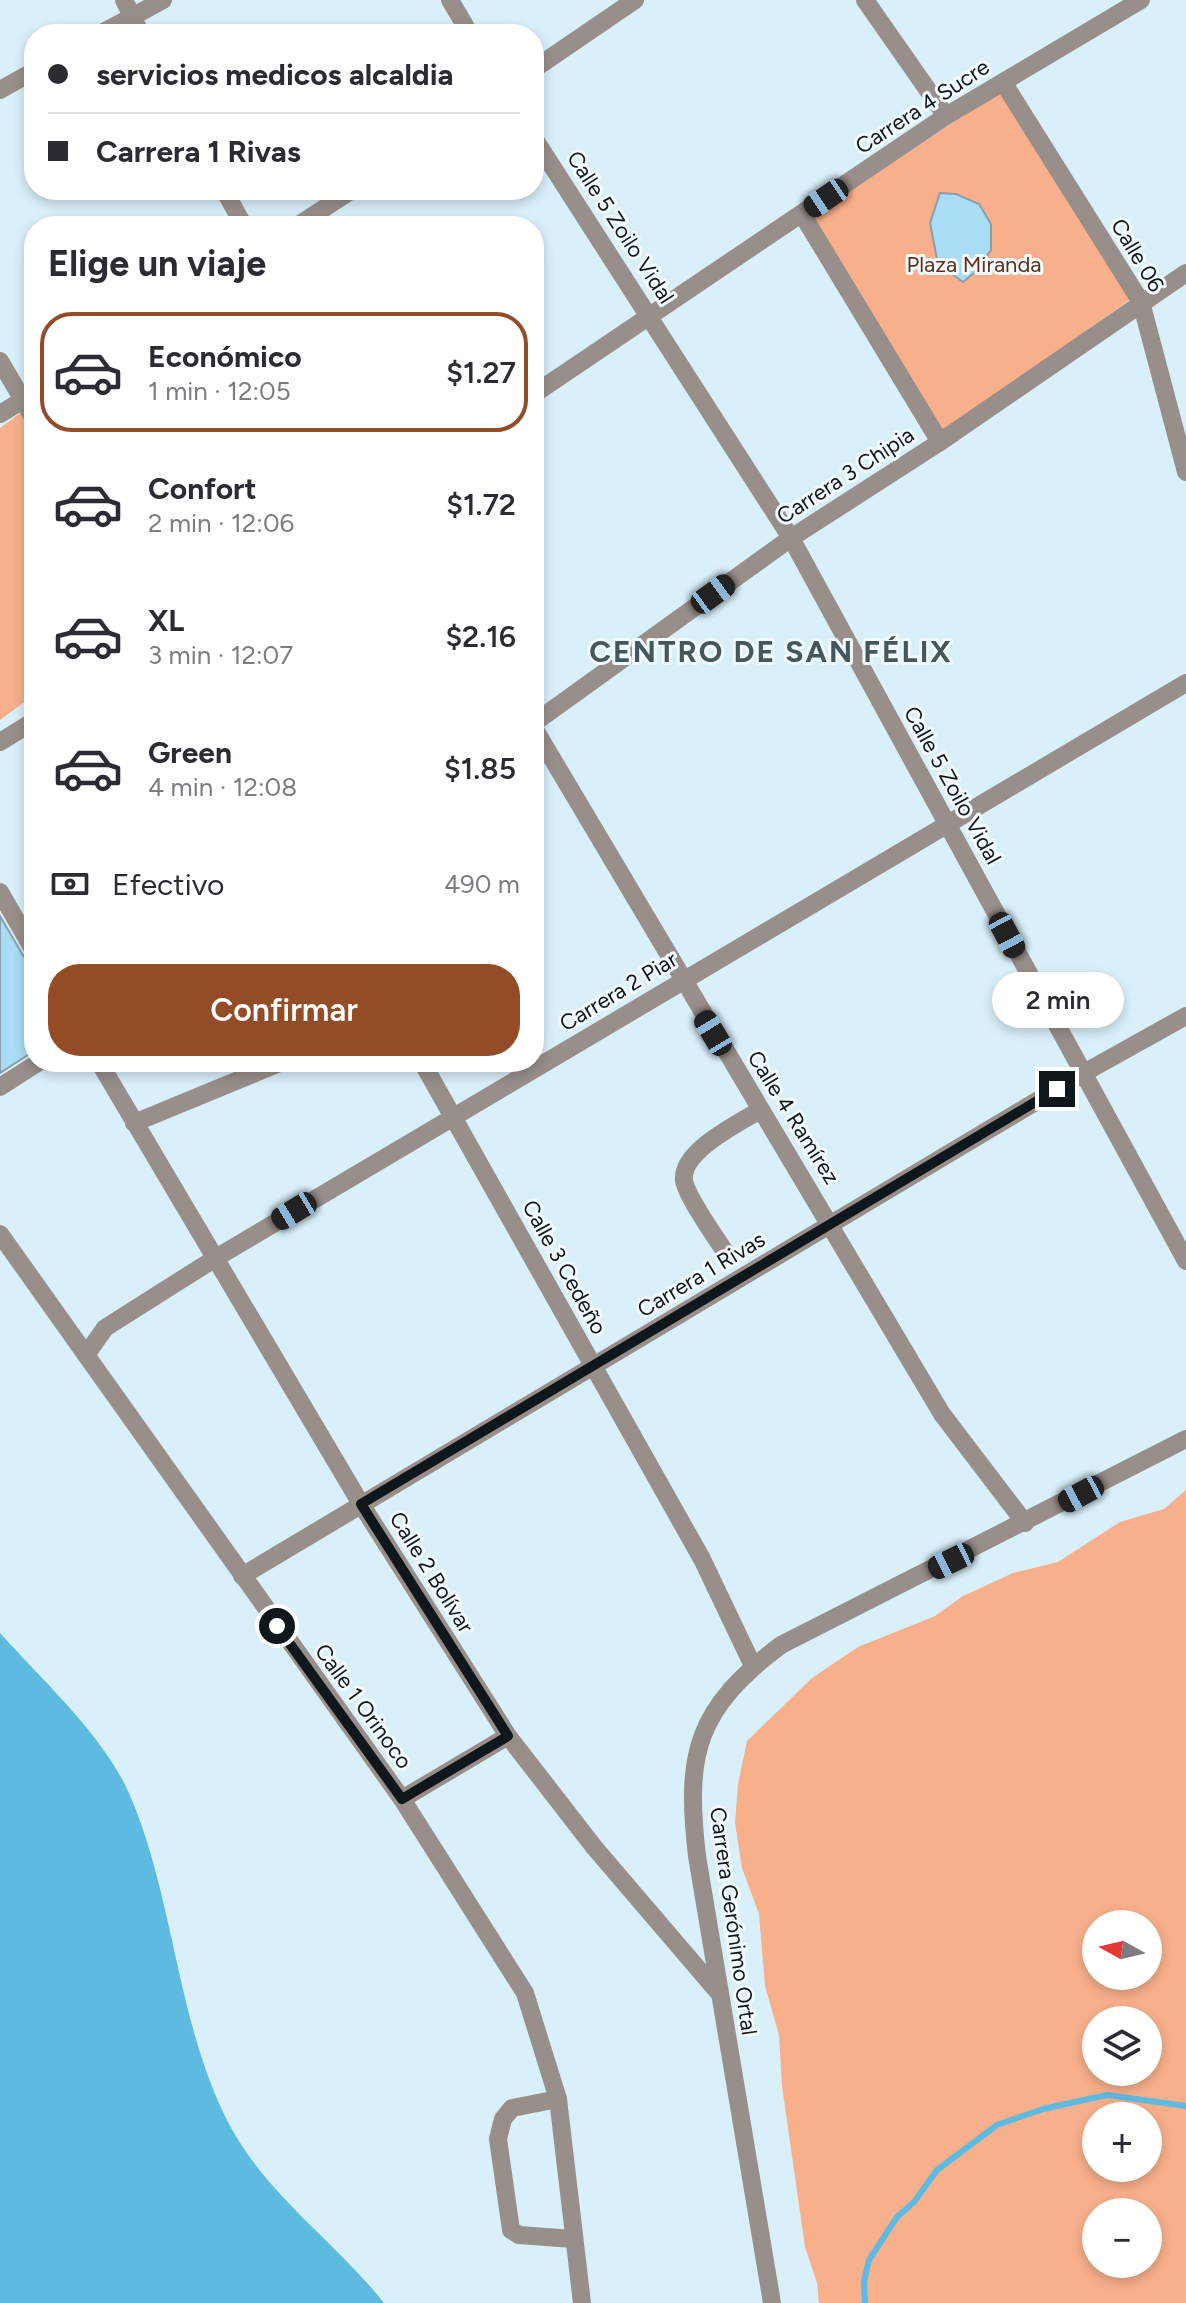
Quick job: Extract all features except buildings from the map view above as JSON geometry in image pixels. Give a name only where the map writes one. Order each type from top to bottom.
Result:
[{"type":"street","points":[[111,24],[128,8],[163,0]]},
{"type":"street","points":[[450,0],[464,24]]},
{"type":"street","points":[[544,62],[635,0]]},
{"type":"street","points":[[865,0],[946,116]]},
{"type":"street","name":"Carrera 4 Sucre","points":[[544,387],[946,116],[1141,0]]},
{"type":"street","points":[[0,90],[24,77]]},
{"type":"street","name":"Calle 06","points":[[1003,82],[1141,302],[1186,472]]},
{"type":"street","name":"Calle 5 Zoilo Vidal","points":[[544,153],[791,538],[1186,1261]]},
{"type":"street","points":[[312,216],[337,200]]},
{"type":"street","points":[[802,214],[940,442]]},
{"type":"street","name":"Carrera 3 Chipia","points":[[544,719],[791,538],[940,442],[1186,273]]},
{"type":"street","points":[[0,361],[24,391]]},
{"type":"street","points":[[0,414],[24,399]]},
{"type":"street","name":"Carrera 2 Piar","points":[[544,1063],[1186,683]]},
{"type":"street","points":[[0,742],[24,727]]},
{"type":"street","name":"Calle 4 Ramírez","points":[[544,743],[682,981],[832,1224],[942,1414],[1025,1523]]},
{"type":"street","points":[[0,892],[24,934]]},
{"type":"street","name":"Carrera 1 Rivas","points":[[242,1576],[1082,1074],[1186,1016]]},
{"type":"street","points":[[0,1087],[24,1072]]},
{"type":"street","name":"Calle 2 Bolívar","points":[[105,1072],[361,1504],[508,1736],[594,1847],[720,1994]]},
{"type":"street","points":[[134,1123],[258,1072]]},
{"type":"street","name":"Calle 3 Cedeño","points":[[428,1072],[702,1559],[753,1666]]},
{"type":"street","name":"Carrera 2 Piar","points":[[86,1355],[105,1328],[214,1259],[529,1072]]},
{"type":"street","points":[[725,1252],[684,1182],[686,1165],[695,1153],[760,1110]]},
{"type":"street","name":"Calle 1 Orinoco","points":[[0,1234],[402,1799],[525,1993],[558,2099],[582,2303]]},
{"type":"street","name":"Carrera Gerónimo Ortal","points":[[772,2303],[697,1856],[692,1787],[698,1749],[713,1712],[753,1666],[781,1645],[1186,1439]]},
{"type":"street","points":[[402,1799],[508,1736]]},
{"type":"street","points":[[558,2099],[512,2108],[503,2119],[498,2139],[511,2230],[519,2235],[573,2239]]},
{"type":"green space","name":"Plaza Miranda","points":[[1001,91],[1131,299],[942,433],[812,216]]},
{"type":"green space","points":[[24,410],[24,702],[0,720],[0,428]]},
{"type":"green space","points":[[1186,1490],[1186,2303],[819,2303],[817,2283],[805,2247],[782,2086],[779,2035],[765,1986],[759,1914],[742,1868],[735,1823],[738,1784],[747,1741],[812,1678],[858,1647],[935,1616],[963,1596],[1013,1573],[1058,1562],[1120,1522],[1164,1509]]},
{"type":"water","points":[[0,1633],[88,1729],[118,1771],[129,1793],[157,1875],[197,2044],[229,2124],[262,2174],[384,2303],[0,2303]]},
{"type":"waterway","points":[[865,2303],[864,2281],[869,2260],[897,2217],[914,2202],[937,2170],[997,2125],[1043,2109],[1107,2095],[1186,2106]]},
{"type":"district","name":"CENTRO DE SAN FÉLIX","points":[[771,652]]},
{"type":"route","points":[[277,1626],[402,1799],[508,1736],[361,1504],[1057,1089]]}]
